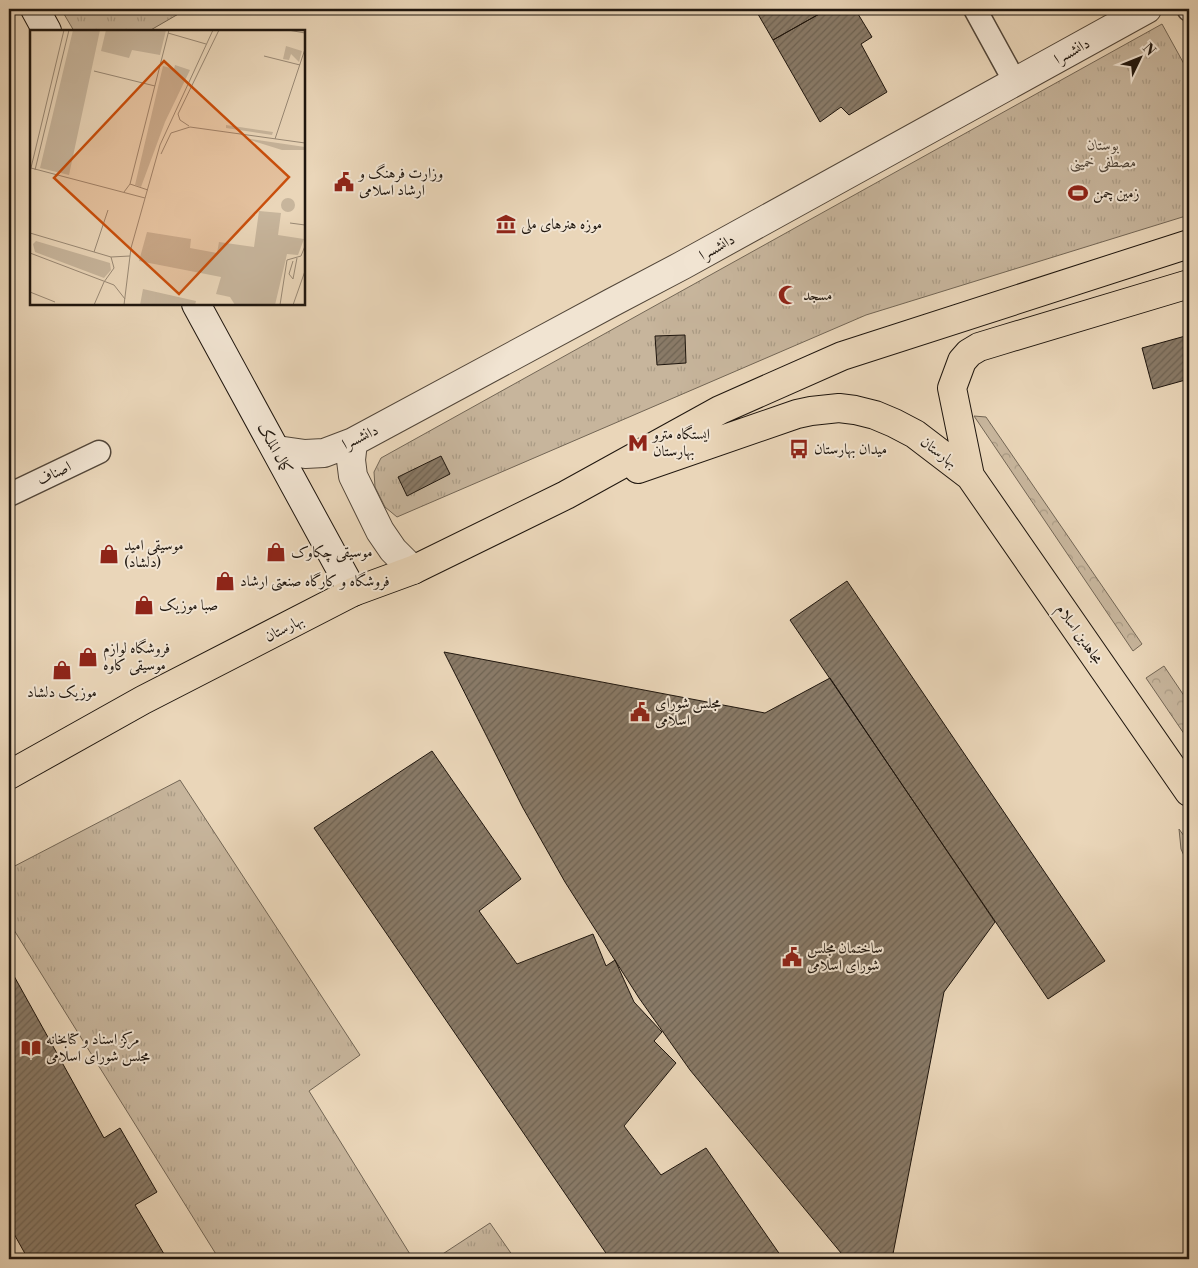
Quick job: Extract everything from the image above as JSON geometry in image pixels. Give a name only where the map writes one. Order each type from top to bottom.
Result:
[{"type":"main road","name":"بهارستان","points":[[9,775],[143,700],[353,592],[413,570],[566,495],[720,410],[842,356],[1189,244]]},
{"type":"main road","name":"بهارستان","points":[[970,476],[952,388],[962,361],[970,353],[979,347],[1189,284]]},
{"type":"main road","name":"بهارستان","points":[[566,495],[797,414],[839,408],[875,415],[894,423],[915,434],[970,476]]},
{"type":"main road","name":"مجاهدین اسلام","points":[[970,476],[1189,792]]},
{"type":"street","points":[[35,9],[46,30]]},
{"type":"street","points":[[975,9],[1015,82]]},
{"type":"street","name":"دانشسرا","points":[[276,450],[305,454],[324,453],[353,442],[683,265],[1148,9]]},
{"type":"street","name":"کمال الملک","points":[[197,305],[353,592]]},
{"type":"street","points":[[353,442],[351,460],[353,476],[380,531],[394,550],[413,570]]},
{"type":"street","name":"اصناف","points":[[9,494],[99,452]]},
{"type":"green space","points":[[61,9],[187,9],[151,30],[73,30]]},
{"type":"green space","name":"بوستان مصطفی خمینی","points":[[1162,24],[1189,73],[1189,215],[866,315],[397,517],[385,507],[375,487],[374,472],[381,458]]},
{"type":"green space","points":[[974,416],[986,417],[1142,644],[1133,651]]},
{"type":"green space","points":[[1164,666],[1189,703],[1189,741],[1146,678]]},
{"type":"green space","points":[[180,780],[360,1055],[309,1091],[413,1259],[219,1259],[9,922],[9,869]]},
{"type":"green space","points":[[1179,829],[1189,843],[1189,867],[1181,849]]},
{"type":"green space","points":[[490,1223],[515,1259],[435,1259]]},
{"type":"building","points":[[755,9],[828,9],[773,40]]},
{"type":"building","points":[[828,9],[841,9],[842,11],[855,9],[872,37],[861,44],[887,92],[849,115],[841,107],[820,122],[773,40]]},
{"type":"building","points":[[685,335],[686,363],[657,365],[655,336]]},
{"type":"building","points":[[1189,335],[1189,379],[1153,389],[1142,348]]},
{"type":"building","points":[[441,456],[450,474],[407,496],[398,477]]},
{"type":"building","points":[[847,581],[1105,961],[1048,999],[790,620]]},
{"type":"building","name":"ساختمان مجلس شورای اسلامی","points":[[444,652],[765,713],[830,678],[995,922],[944,992],[892,1259],[846,1259],[690,1070],[639,998],[565,882],[523,808]]},
{"type":"building","points":[[432,751],[521,879],[479,911],[517,964],[593,934],[606,966],[615,960],[634,1002],[662,1032],[654,1041],[676,1063],[624,1126],[661,1175],[706,1148],[783,1259],[610,1259],[314,828]]},
{"type":"building","name":"مرکز اسناد و کتابخانه مجلس شورای اسلامی","points":[[9,967],[104,1138],[120,1128],[157,1192],[135,1205],[167,1259],[28,1259],[9,1225]]},
{"type":"place","name":"وزارت فرهنگ و ارشاد اسلامی","points":[[344,182]]},
{"type":"place","name":"زمین چمن","points":[[1078,193]]},
{"type":"place","name":"موزه هنرهای ملی","points":[[506,224]]},
{"type":"place","name":"مسجد","points":[[788,295]]},
{"type":"place","name":"ایستگاه مترو بهارستان","points":[[638,443]]},
{"type":"place","name":"میدان بهارستان","points":[[799,449]]},
{"type":"place","name":"موسیقی چکاوک","points":[[276,552]]},
{"type":"place","name":"موسیقی امید (دلشاد)","points":[[109,554]]},
{"type":"place","name":"فروشگاه و کارگاه صنعتی ارشاد","points":[[225,581]]},
{"type":"place","name":"صبا موزیک","points":[[144,605]]},
{"type":"place","name":"فروشگاه لوازم موسیقی کاوه","points":[[88,657]]},
{"type":"place","name":"موزیک دلشاد","points":[[62,670]]},
{"type":"place","name":"مجلس شورای اسلامی","points":[[640,712]]},
{"type":"place","name":"ساختمان مجلس شورای اسلامی","points":[[792,957]]},
{"type":"place","name":"مرکز اسناد و کتابخانه مجلس شورای اسلامی","points":[[31,1048]]}]
